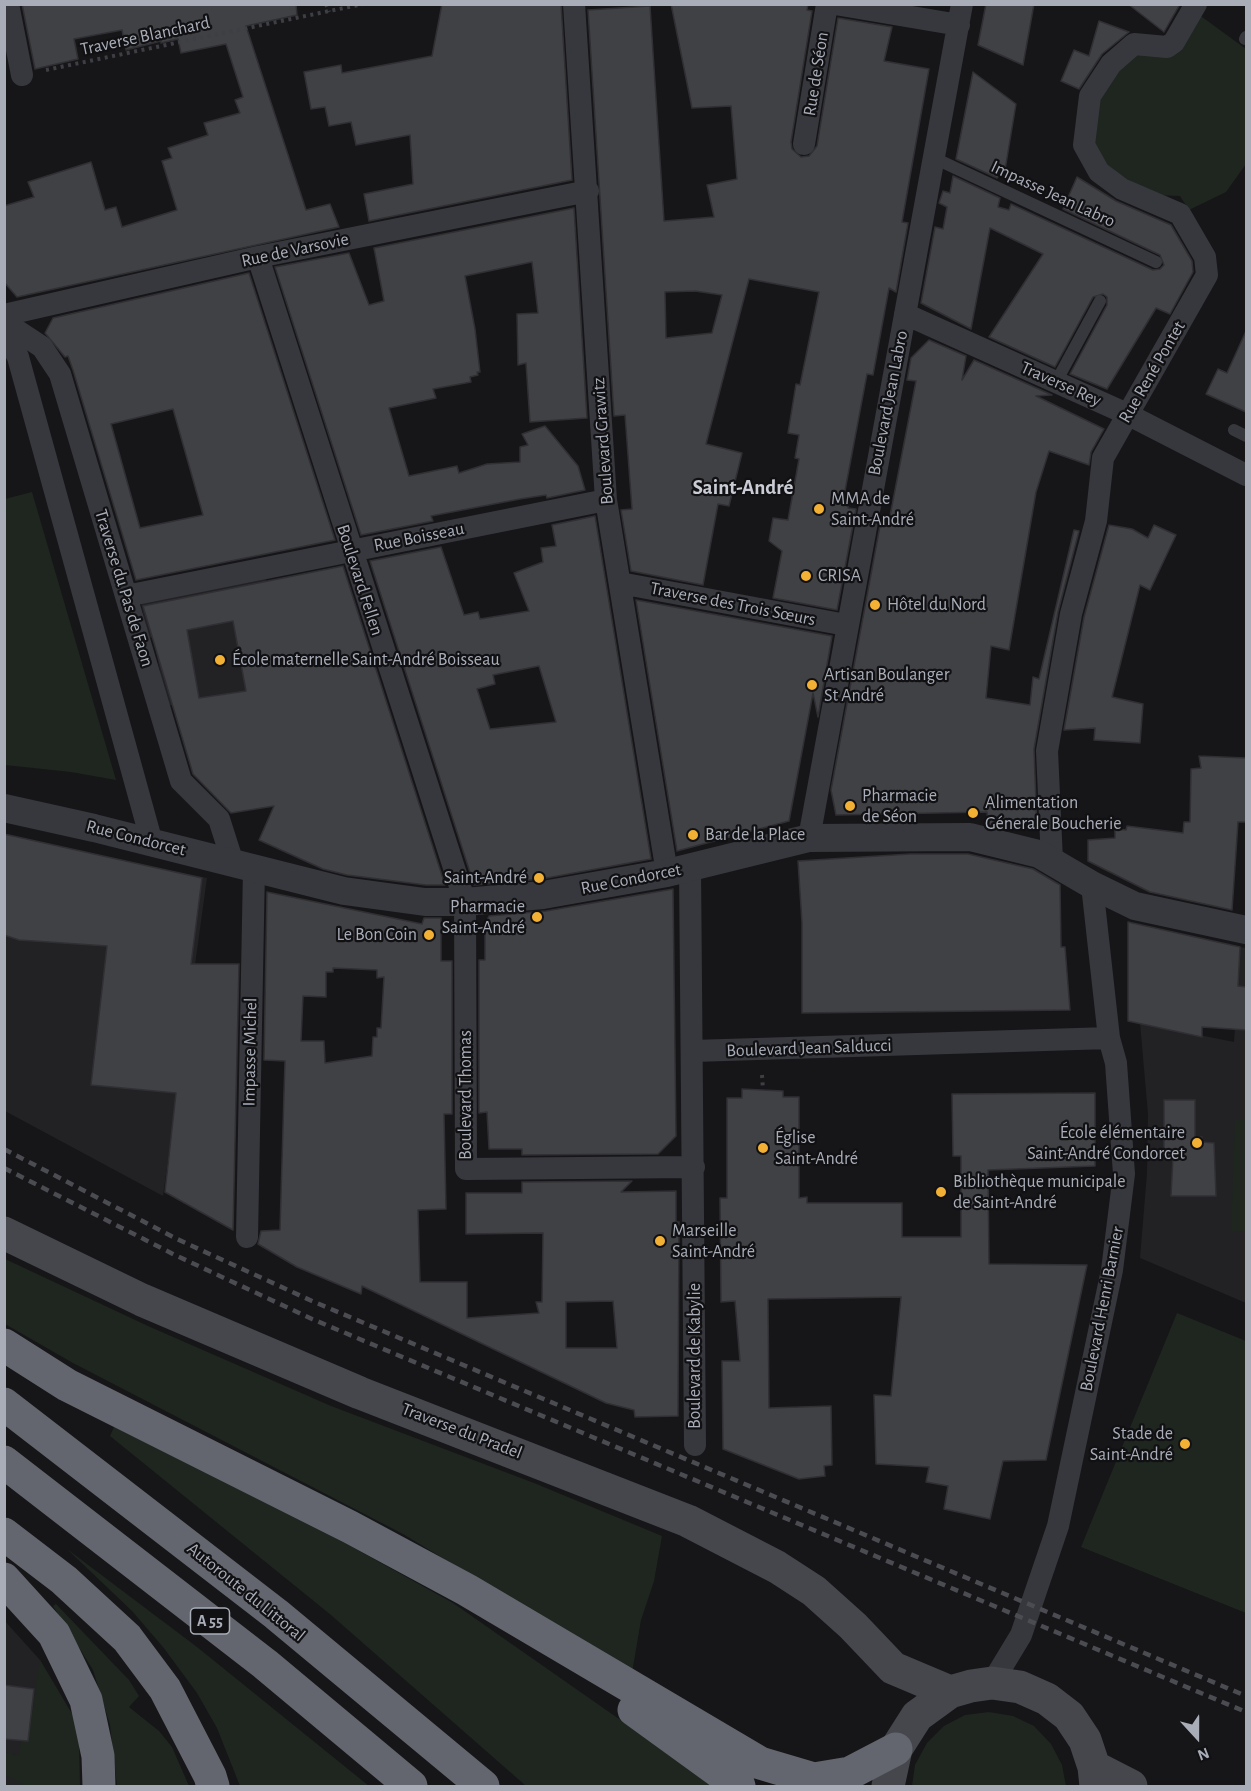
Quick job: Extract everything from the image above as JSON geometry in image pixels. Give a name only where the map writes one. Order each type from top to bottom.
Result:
[{"type":"highway","points":[[4,1345],[67,1385],[350,1527],[467,1590],[760,1763],[814,1779],[850,1773],[900,1741]]},
{"type":"highway","name":"Autoroute du Littoral","points":[[4,1404],[276,1614],[483,1786]]},
{"type":"highway","name":"A 55","points":[[4,1462],[265,1665],[411,1786]]},
{"type":"highway","points":[[4,1534],[64,1580],[127,1638],[165,1689],[213,1786]]},
{"type":"highway","points":[[4,1579],[54,1634],[86,1700],[98,1756],[99,1786]]},
{"type":"highway","points":[[467,1590],[739,1786]]},
{"type":"main road","name":"Traverse du Pradel","points":[[4,1233],[142,1300],[360,1393],[529,1457],[716,1535],[777,1567],[814,1591],[853,1626],[893,1668],[950,1692]]},
{"type":"main road","points":[[893,1668],[900,1741]]},
{"type":"main road","points":[[888,1786],[900,1741],[917,1716],[950,1692],[992,1683],[1020,1688],[1047,1699],[1069,1716],[1085,1740],[1095,1777],[1131,1786]]},
{"type":"street","points":[[8,4],[22,75]]},
{"type":"street","name":"Boulevard Grawitz","points":[[574,4],[588,192],[606,500],[620,583],[678,871]]},
{"type":"street","name":"Rue de Séon","points":[[804,144],[827,4]]},
{"type":"street","points":[[835,4],[960,15]]},
{"type":"street","name":"Rue René Pontet","points":[[1052,861],[1047,751],[1071,614],[1096,521],[1103,458],[1207,275],[1205,256],[1180,214],[1122,189],[1099,172],[1084,145],[1090,96],[1110,64],[1134,44],[1167,47],[1174,42],[1196,4]]},
{"type":"street","name":"Boulevard Jean Labro","points":[[809,838],[846,625],[960,15]]},
{"type":"street","name":"Rue de Varsovie","points":[[4,315],[258,257],[588,192]]},
{"type":"street","name":"Boulevard Fellen","points":[[258,257],[350,550],[465,902]]},
{"type":"street","name":"Traverse Rey","points":[[905,314],[1127,414],[1246,475]]},
{"type":"street","name":"Traverse du Pas de Faon","points":[[4,322],[42,348],[60,374],[181,781],[219,819],[243,865]]},
{"type":"street","points":[[4,331],[18,357],[152,843]]},
{"type":"street","name":"Rue Boisseau","points":[[126,596],[606,500]]},
{"type":"street","name":"Traverse des Trois Sœurs","points":[[620,583],[846,625]]},
{"type":"street","name":"Rue Condorcet","points":[[4,808],[344,891],[425,902],[465,902],[543,896],[678,871],[809,838],[970,837],[1039,854],[1092,885],[1135,906],[1246,930]]},
{"type":"street","name":"Impasse Michel","points":[[243,865],[247,1237]]},
{"type":"street","points":[[678,871],[693,1052]]},
{"type":"street","name":"Boulevard Henri Barnier","points":[[992,1683],[1021,1635],[1058,1526],[1112,1270],[1124,1174],[1116,1063],[1109,1038],[1092,885]]},
{"type":"street","name":"Boulevard Thomas","points":[[465,902],[466,1168],[693,1167]]},
{"type":"street","name":"Boulevard Jean Salducci","points":[[693,1052],[1109,1038]]},
{"type":"street","name":"Boulevard de Kabylie","points":[[693,1052],[695,1445]]},
{"type":"lane","name":"Impasse Jean Labro","points":[[934,158],[1156,262]]},
{"type":"lane","points":[[1056,382],[1100,301]]},
{"type":"lane","points":[[1234,430],[1246,436]]},
{"type":"path","points":[[326,4],[329,12]]},
{"type":"path","name":"Traverse Blanchard","points":[[22,75],[363,4]]},
{"type":"shaded area","points":[[1198,14],[1246,49],[1246,164],[1226,192],[1189,210],[1180,196],[1151,195],[1101,162],[1094,144],[1099,95],[1132,54],[1171,53]]},
{"type":"shaded area","points":[[32,492],[116,780],[71,772],[5,765],[5,499]]},
{"type":"shaded area","name":"École maternelle Saint-André Boisseau","points":[[266,579],[286,683],[167,706],[153,637],[148,638],[141,603]]},
{"type":"shaded area","points":[[4,837],[207,878],[163,1196],[5,1111]]},
{"type":"shaded area","name":"École élémentaire Saint-André Condorcet","points":[[1240,947],[1246,948],[1246,1303],[1140,1258],[1147,1173],[1148,1114],[1140,1023],[1234,1042]]},
{"type":"shaded area","points":[[1235,1120],[1246,1120],[1246,1231],[1231,1231]]},
{"type":"shaded area","points":[[5,1259],[148,1326],[331,1406],[534,1483],[662,1536],[654,1581],[641,1620],[632,1673],[403,1534],[73,1363],[5,1324]]},
{"type":"shaded area","name":"Stade de Saint-André","points":[[1177,1313],[1246,1341],[1246,1613],[1081,1547]]},
{"type":"shaded area","points":[[114,1427],[327,1533],[453,1603],[715,1786],[526,1786],[331,1615],[110,1436]]},
{"type":"shaded area","points":[[67,1549],[197,1647],[369,1786],[240,1786],[217,1728],[197,1693],[163,1647],[132,1611]]},
{"type":"shaded area","points":[[56,1604],[129,1680],[139,1696],[129,1707],[159,1731],[172,1747],[189,1786],[117,1786],[110,1725],[93,1670],[53,1606]]},
{"type":"shaded area","points":[[4,1620],[40,1660],[75,1719],[37,1786],[5,1786]]},
{"type":"shaded area","points":[[40,1660],[75,1719],[79,1741],[80,1786],[23,1786],[22,1783],[5,1775],[5,1752],[19,1756],[21,1741],[28,1741]]},
{"type":"shaded area","points":[[989,1712],[1013,1716],[1034,1726],[1051,1744],[1062,1765],[1066,1786],[912,1786],[915,1765],[927,1743],[944,1726],[965,1715]]},
{"type":"building","points":[[22,4],[296,4],[297,15],[246,26],[306,210],[330,204],[339,227],[17,297],[4,282],[4,206],[34,197],[28,182],[91,162],[105,210],[116,207],[122,227],[177,210],[162,161],[172,158],[168,148],[208,135],[204,123],[240,113],[235,100],[243,97],[226,44],[181,53],[178,39],[126,50],[122,30],[74,39],[78,59],[35,69]]},
{"type":"building","points":[[442,4],[561,4],[572,180],[369,221],[364,194],[413,184],[410,135],[356,145],[351,122],[329,126],[325,107],[311,109],[304,72],[341,65],[342,73],[432,56]]},
{"type":"building","points":[[671,4],[808,4],[807,10],[812,11],[791,142],[792,149],[801,157],[809,156],[817,146],[838,18],[892,27],[884,61],[929,69],[902,222],[908,223],[896,292],[889,288],[873,375],[867,374],[844,496],[850,497],[848,508],[856,509],[837,610],[773,598],[782,551],[769,541],[773,518],[788,520],[799,459],[795,458],[799,435],[788,433],[796,384],[800,385],[819,292],[749,279],[706,444],[742,453],[729,506],[718,504],[703,585],[631,571],[621,510],[632,509],[625,415],[614,416],[588,10],[650,6],[664,221],[714,217],[707,185],[737,179],[731,106],[692,108]],"holes":[[[695,291],[722,295],[712,333],[666,338],[665,292]]]},
{"type":"building","points":[[986,4],[1034,4],[1023,65],[978,45]]},
{"type":"building","points":[[1128,4],[1180,4],[1164,32]]},
{"type":"building","points":[[1099,21],[1129,32],[1102,54],[1079,89],[1061,81],[1074,50],[1089,56]]},
{"type":"building","points":[[973,72],[1016,104],[1005,170],[997,178],[956,159]]},
{"type":"building","points":[[953,176],[1000,198],[998,207],[1009,210],[1011,204],[1153,270],[1160,269],[1164,265],[1160,255],[1063,209],[1077,177],[1116,201],[1171,225],[1192,261],[1193,272],[1170,314],[1156,308],[1107,389],[1070,374],[1107,305],[1107,297],[1103,294],[1093,297],[1055,367],[989,337],[1043,254],[990,228],[971,329],[921,303],[935,227],[943,229],[947,207],[939,203],[943,191],[950,193]]},
{"type":"building","points":[[574,208],[587,418],[530,422],[526,363],[518,365],[517,314],[538,313],[532,262],[465,276],[475,329],[480,372],[477,372],[478,375],[470,377],[471,382],[433,389],[436,398],[389,408],[409,476],[457,466],[459,473],[487,464],[520,462],[520,447],[528,445],[522,434],[545,426],[578,466],[585,490],[547,498],[546,495],[520,499],[431,516],[433,521],[361,535],[275,267],[349,253],[369,305],[384,301],[374,248]]},
{"type":"building","points":[[249,273],[335,540],[136,580],[68,356],[65,357],[45,333],[53,318]],"holes":[[[173,409],[203,515],[140,528],[111,424]]]},
{"type":"building","points":[[1246,331],[1246,412],[1206,394],[1218,369],[1227,373]]},
{"type":"building","points":[[929,340],[966,356],[962,380],[974,360],[1052,395],[1036,396],[1104,429],[1091,452],[1089,465],[1049,451],[1036,492],[1009,650],[991,646],[986,698],[1030,705],[1033,677],[1039,679],[1074,530],[1079,531],[1058,612],[1034,749],[1037,830],[988,824],[987,812],[836,815],[831,790],[882,515],[890,516],[916,381],[907,380],[911,358]]},
{"type":"building","points":[[595,516],[651,859],[541,879],[474,885],[370,561],[441,547],[464,615],[478,612],[480,619],[529,611],[514,573],[543,562],[541,548],[556,546],[552,525]],"holes":[[[539,666],[556,722],[490,729],[477,689],[495,684],[493,675]]]},
{"type":"building","points":[[1109,525],[1132,529],[1148,538],[1154,525],[1176,535],[1150,590],[1140,585],[1112,697],[1143,704],[1140,743],[1094,740],[1095,728],[1064,730],[1084,617]]},
{"type":"building","points":[[343,566],[445,885],[426,885],[347,875],[323,869],[259,840],[274,806],[231,813],[193,774],[143,606]],"holes":[[[233,621],[246,691],[199,698],[187,630]]]},
{"type":"building","points":[[636,600],[832,636],[818,717],[813,693],[789,821],[677,851]]},
{"type":"building","points":[[1199,756],[1246,758],[1246,822],[1238,822],[1232,910],[1150,892],[1088,861],[1088,840],[1115,838],[1115,829],[1126,830],[1127,826],[1183,833],[1184,822],[1190,822],[1191,769],[1201,768]]},
{"type":"building","points":[[4,834],[202,878],[191,964],[239,964],[233,1230],[165,1192],[176,1093],[91,1085],[107,946],[19,940],[4,935]]},
{"type":"building","points":[[910,854],[968,854],[1033,869],[1060,885],[1061,947],[1065,947],[1070,1010],[802,1013],[802,923],[798,861]]},
{"type":"building","points":[[673,889],[676,1136],[658,1154],[522,1155],[522,1149],[489,1149],[487,1112],[479,1113],[479,960],[485,960],[485,924],[489,916],[546,911]]},
{"type":"building","points":[[267,892],[422,924],[424,918],[441,918],[441,961],[452,961],[452,1114],[444,1114],[446,1209],[418,1210],[420,1282],[467,1282],[467,1318],[539,1313],[536,1302],[542,1302],[543,1233],[466,1234],[466,1193],[522,1193],[522,1182],[632,1181],[621,1192],[676,1191],[676,1222],[679,1222],[678,1416],[635,1417],[634,1410],[606,1403],[362,1286],[361,1294],[297,1267],[258,1244],[261,1231],[280,1230],[285,1061],[264,1060]],"holes":[[[333,968],[377,970],[377,978],[384,977],[381,1028],[377,1028],[377,1037],[373,1037],[372,1056],[325,1063],[324,1041],[301,1041],[303,996],[326,997],[326,972],[333,972]],[[613,1301],[617,1348],[566,1348],[566,1302]]]},
{"type":"building","points":[[1128,922],[1240,947],[1238,986],[1246,987],[1246,1030],[1202,1027],[1202,1037],[1128,1021]]},
{"type":"building","points":[[742,1089],[783,1091],[783,1097],[799,1097],[799,1198],[807,1197],[807,1203],[902,1203],[902,1237],[961,1237],[961,1156],[953,1156],[952,1094],[1095,1093],[1095,1166],[988,1170],[989,1264],[1087,1265],[1046,1460],[1003,1461],[990,1519],[944,1509],[948,1486],[926,1482],[929,1467],[876,1464],[874,1395],[891,1396],[901,1297],[768,1299],[769,1408],[831,1406],[832,1465],[824,1466],[825,1476],[799,1479],[723,1449],[722,1361],[740,1361],[735,1301],[721,1302],[720,1198],[727,1198],[727,1098],[742,1098]]},
{"type":"building","points":[[1164,1100],[1195,1100],[1195,1137],[1202,1137],[1202,1142],[1214,1143],[1216,1196],[1171,1196],[1173,1157],[1164,1157]]},
{"type":"building","points":[[4,1685],[34,1689],[28,1741],[4,1739]]},
{"type":"railway","points":[[4,1149],[177,1239],[312,1301],[1246,1696]]},
{"type":"railway","points":[[4,1168],[175,1255],[312,1319],[1246,1712]]},
{"type":"place","name":"MMA de Saint-André","points":[[819,509]]},
{"type":"place","name":"CRISA","points":[[806,576]]},
{"type":"place","name":"Hôtel du Nord","points":[[875,605]]},
{"type":"place","name":"École maternelle Saint-André Boisseau","points":[[220,660]]},
{"type":"place","name":"Artisan Boulanger St André","points":[[812,685]]},
{"type":"place","name":"Pharmacie de Séon","points":[[850,806]]},
{"type":"place","name":"Alimentation Génerale Boucherie","points":[[973,813]]},
{"type":"place","name":"Bar de la Place","points":[[693,835]]},
{"type":"place","name":"Saint-André","points":[[539,878]]},
{"type":"place","name":"Pharmacie Saint-André","points":[[537,917]]},
{"type":"place","name":"Le Bon Coin","points":[[429,935]]},
{"type":"place","name":"École élémentaire Saint-André Condorcet","points":[[1197,1143]]},
{"type":"place","name":"Église Saint-André","points":[[763,1148]]},
{"type":"place","name":"Bibliothèque municipale de Saint-André","points":[[941,1192]]},
{"type":"place","name":"Marseille Saint-André","points":[[660,1241]]},
{"type":"place","name":"Stade de Saint-André","points":[[1185,1444]]},
{"type":"district","name":"Saint-André","points":[[743,488]]}]
